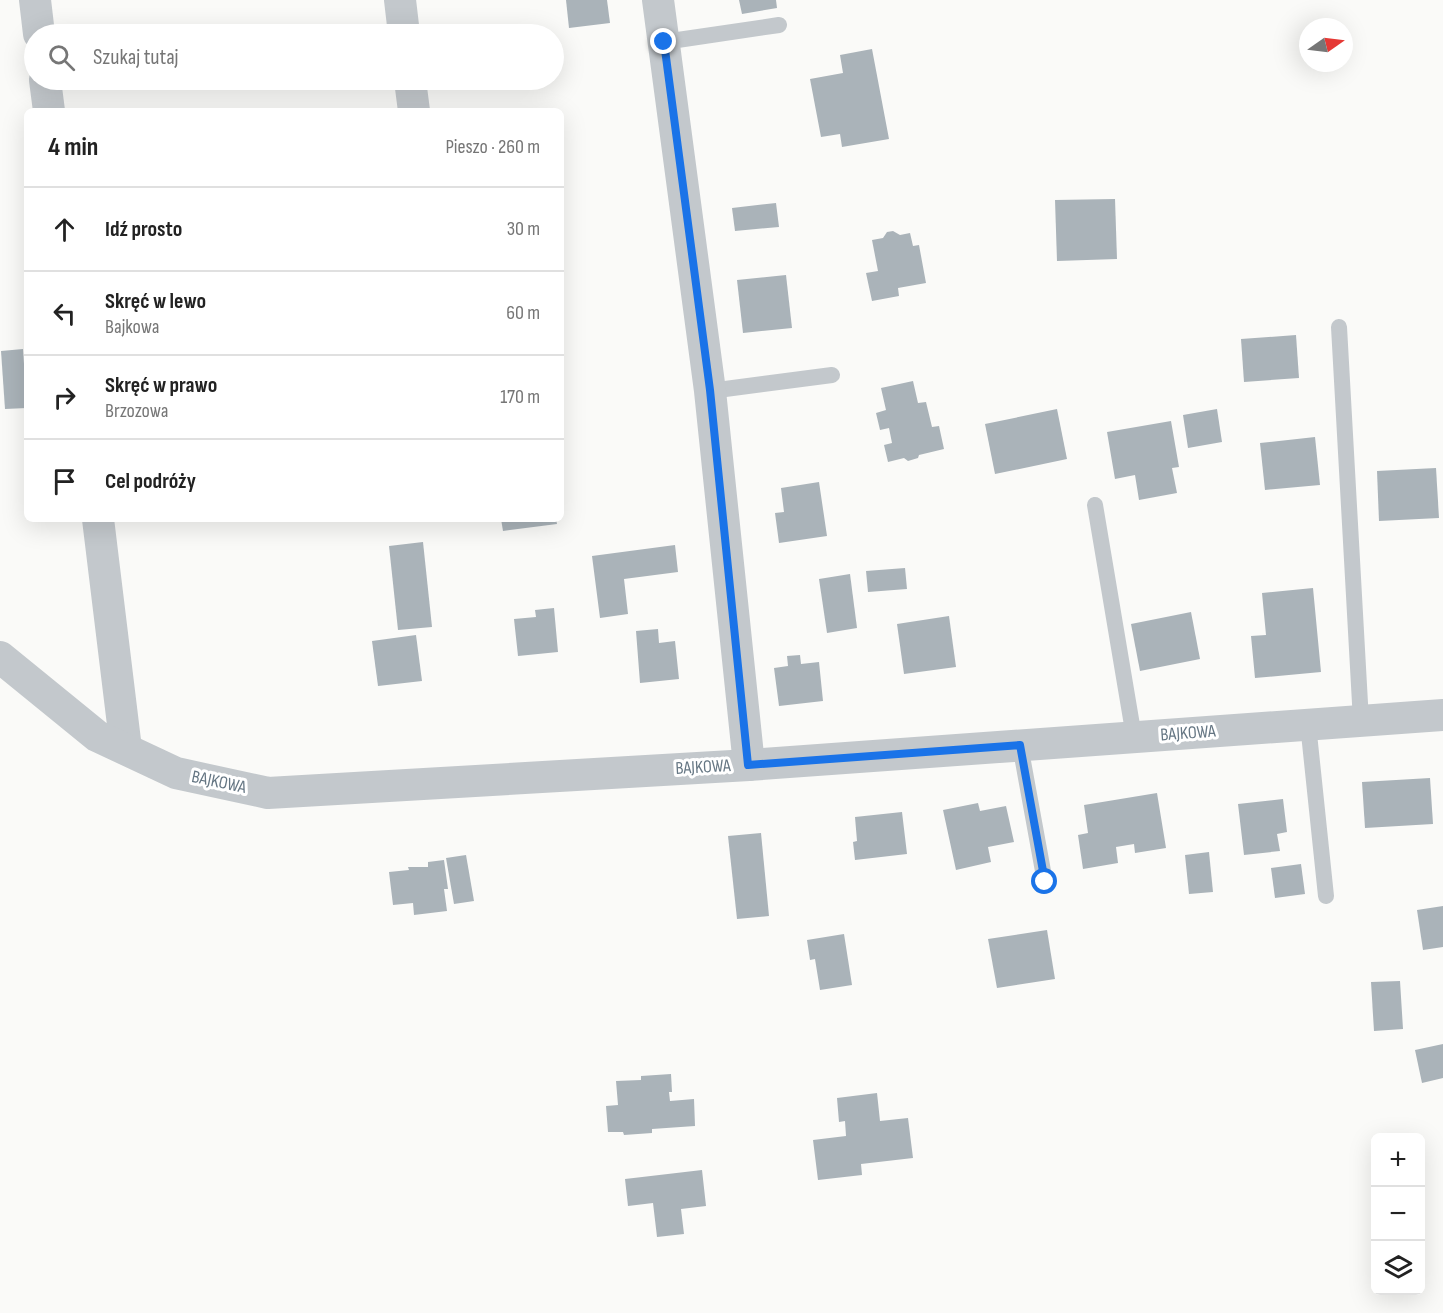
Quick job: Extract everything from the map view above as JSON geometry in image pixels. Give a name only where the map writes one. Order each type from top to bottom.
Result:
[{"type":"street","points":[[35,0],[38,24]]},
{"type":"street","points":[[400,0],[403,24]]},
{"type":"street","points":[[658,0],[710,390],[748,765]]},
{"type":"street","points":[[46,90],[49,108]]},
{"type":"street","points":[[411,90],[414,108]]},
{"type":"street","points":[[98,522],[126,749]]},
{"type":"street","name":"BAJKOWA","points":[[0,657],[97,736],[176,773],[268,793],[748,765],[1443,715]]},
{"type":"lane","points":[[664,42],[779,26]]},
{"type":"lane","points":[[1339,327],[1361,721]]},
{"type":"lane","points":[[710,390],[832,375]]},
{"type":"lane","points":[[1095,505],[1134,737]]},
{"type":"lane","points":[[1308,724],[1326,896]]},
{"type":"lane","points":[[1020,745],[1045,882]]},
{"type":"building","points":[[566,0],[607,0],[610,23],[569,28]]},
{"type":"building","points":[[739,0],[776,0],[777,8],[742,14]]},
{"type":"building","points":[[872,49],[889,139],[842,147],[840,134],[821,137],[810,79],[843,73],[840,55]]},
{"type":"building","points":[[1115,199],[1117,259],[1057,261],[1055,200]]},
{"type":"building","points":[[776,203],[779,227],[735,231],[732,208]]},
{"type":"building","points":[[893,231],[900,235],[910,233],[913,246],[919,245],[926,283],[898,288],[899,296],[872,301],[866,273],[878,271],[872,240],[883,238],[887,232]]},
{"type":"building","points":[[786,275],[792,328],[743,333],[737,280]]},
{"type":"building","points":[[1296,335],[1299,378],[1244,382],[1241,339]]},
{"type":"building","points":[[23,349],[24,408],[5,409],[1,351]]},
{"type":"building","points":[[913,381],[918,403],[926,402],[932,427],[939,426],[944,449],[919,455],[918,458],[908,461],[904,458],[888,462],[884,445],[892,443],[889,428],[880,430],[876,413],[886,410],[881,388]]},
{"type":"building","points":[[1057,409],[1067,459],[995,474],[985,424]]},
{"type":"building","points":[[1217,409],[1222,442],[1188,448],[1183,415]]},
{"type":"building","points":[[1171,421],[1179,467],[1172,468],[1177,493],[1139,500],[1135,475],[1115,479],[1107,432]]},
{"type":"building","points":[[1315,437],[1320,485],[1265,490],[1260,443]]},
{"type":"building","points":[[1436,468],[1439,518],[1379,521],[1377,471]]},
{"type":"building","points":[[819,482],[827,536],[779,543],[775,513],[784,512],[781,488]]},
{"type":"building","points":[[502,522],[557,522],[557,524],[503,531]]},
{"type":"building","points":[[423,542],[432,627],[398,630],[389,546]]},
{"type":"building","points":[[675,545],[678,572],[624,579],[628,614],[600,618],[592,556]]},
{"type":"building","points":[[905,568],[907,589],[868,592],[866,571]]},
{"type":"building","points":[[850,574],[857,628],[827,633],[819,579]]},
{"type":"building","points":[[1313,588],[1321,672],[1255,678],[1251,636],[1266,635],[1262,593]]},
{"type":"building","points":[[554,608],[558,652],[518,656],[514,619],[536,617],[535,610]]},
{"type":"building","points":[[1191,612],[1200,659],[1140,671],[1131,624]]},
{"type":"building","points":[[949,616],[956,667],[904,674],[897,624]]},
{"type":"building","points":[[658,629],[659,643],[675,641],[679,679],[640,683],[636,631]]},
{"type":"building","points":[[416,635],[422,681],[378,686],[372,641]]},
{"type":"building","points":[[800,655],[801,664],[819,662],[823,701],[779,706],[774,668],[788,666],[787,656]]},
{"type":"building","points":[[1430,778],[1433,824],[1365,828],[1362,782]]},
{"type":"building","points":[[1157,793],[1166,848],[1135,853],[1134,844],[1116,847],[1118,863],[1083,869],[1078,835],[1088,833],[1084,805]]},
{"type":"building","points":[[1283,799],[1287,832],[1277,834],[1280,851],[1244,855],[1238,804]]},
{"type":"building","points":[[978,803],[980,811],[1006,806],[1014,842],[988,847],[991,862],[956,870],[943,810]]},
{"type":"building","points":[[902,812],[907,854],[855,860],[853,842],[857,841],[855,817]]},
{"type":"building","points":[[761,833],[769,916],[737,919],[728,836]]},
{"type":"building","points":[[1209,852],[1213,892],[1189,894],[1185,855]]},
{"type":"building","points":[[466,855],[474,901],[454,904],[446,858]]},
{"type":"building","points":[[444,860],[448,889],[444,889],[447,911],[414,915],[413,903],[393,905],[389,872],[409,870],[408,867],[428,867],[428,862]]},
{"type":"building","points":[[1301,864],[1305,894],[1275,898],[1271,868]]},
{"type":"building","points":[[1443,906],[1443,947],[1423,950],[1417,910]]},
{"type":"building","points":[[1047,930],[1055,979],[997,988],[988,939]]},
{"type":"building","points":[[844,934],[852,985],[820,990],[815,959],[810,960],[807,940]]},
{"type":"building","points":[[1400,981],[1403,1029],[1374,1031],[1371,982]]},
{"type":"building","points":[[1443,1044],[1443,1078],[1422,1083],[1415,1050]]},
{"type":"building","points":[[671,1074],[670,1101],[694,1099],[695,1126],[652,1129],[652,1133],[624,1135],[623,1132],[608,1132],[606,1106],[618,1105],[616,1081],[641,1080],[641,1076]]},
{"type":"building","points":[[877,1093],[880,1121],[908,1118],[913,1158],[861,1164],[862,1175],[818,1180],[813,1140],[846,1136],[845,1121],[839,1122],[837,1098]]},
{"type":"building","points":[[702,1170],[706,1206],[681,1209],[684,1234],[657,1237],[653,1203],[628,1206],[625,1179]]},
{"type":"route","points":[[664,42],[710,390],[748,765],[1020,745],[1045,882]]}]
